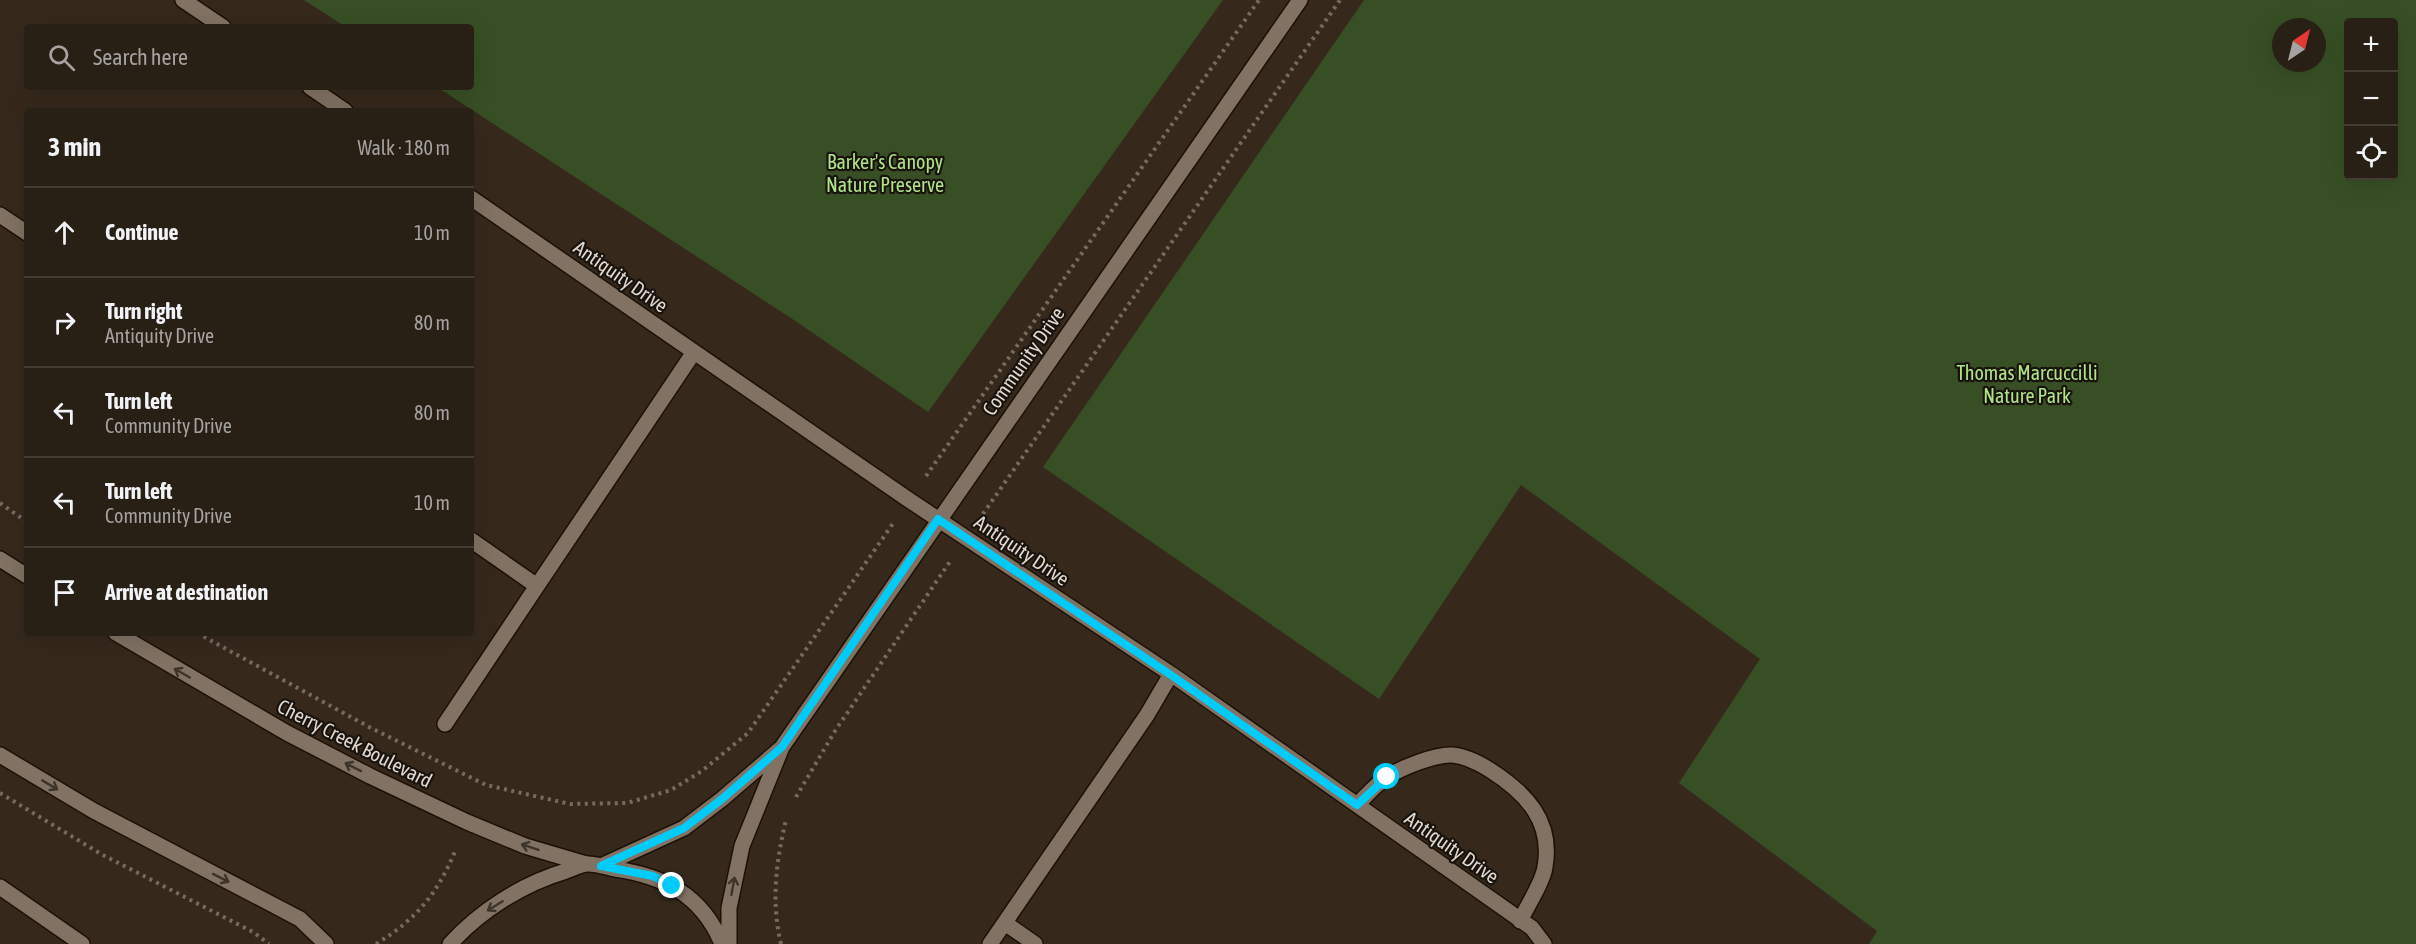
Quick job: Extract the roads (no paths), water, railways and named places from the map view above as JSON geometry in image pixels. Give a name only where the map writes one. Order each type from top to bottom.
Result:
[{"type":"street","points":[[183,0],[219,24]]},
{"type":"street","name":"Community Drive","points":[[729,944],[729,908],[742,846],[782,747],[1299,0]]},
{"type":"street","points":[[314,90],[341,108]]},
{"type":"street","name":"Antiquity Drive","points":[[474,200],[938,519],[1171,675],[1532,928],[1544,944]]},
{"type":"street","points":[[0,215],[24,231]]},
{"type":"street","points":[[445,724],[694,352]]},
{"type":"street","points":[[474,542],[537,585]]},
{"type":"street","points":[[0,559],[24,574]]},
{"type":"street","name":"Cherry Creek Boulevard","points":[[121,636],[287,733],[370,776],[467,822],[525,846],[594,865]]},
{"type":"street","points":[[990,944],[1147,715],[1171,675]]},
{"type":"street","name":"Community Drive","points":[[450,944],[466,926],[493,906],[538,882],[594,865],[684,828],[722,799],[782,747]]},
{"type":"street","points":[[0,755],[94,811],[300,920],[326,944]]},
{"type":"street","points":[[1357,805],[1387,777],[1420,761],[1451,755],[1475,761],[1503,778],[1525,795],[1530,802],[1539,817],[1546,842],[1545,868],[1520,921]]},
{"type":"street","points":[[594,865],[653,876],[672,886],[691,898],[717,932],[722,944]]},
{"type":"street","points":[[0,887],[82,944]]},
{"type":"street","points":[[1005,923],[1035,944]]},
{"type":"park label","name":"Barker's Canopy Nature Preserve","points":[[885,172]]},
{"type":"park label","name":"Thomas Marcuccilli Nature Park","points":[[2027,384]]}]
